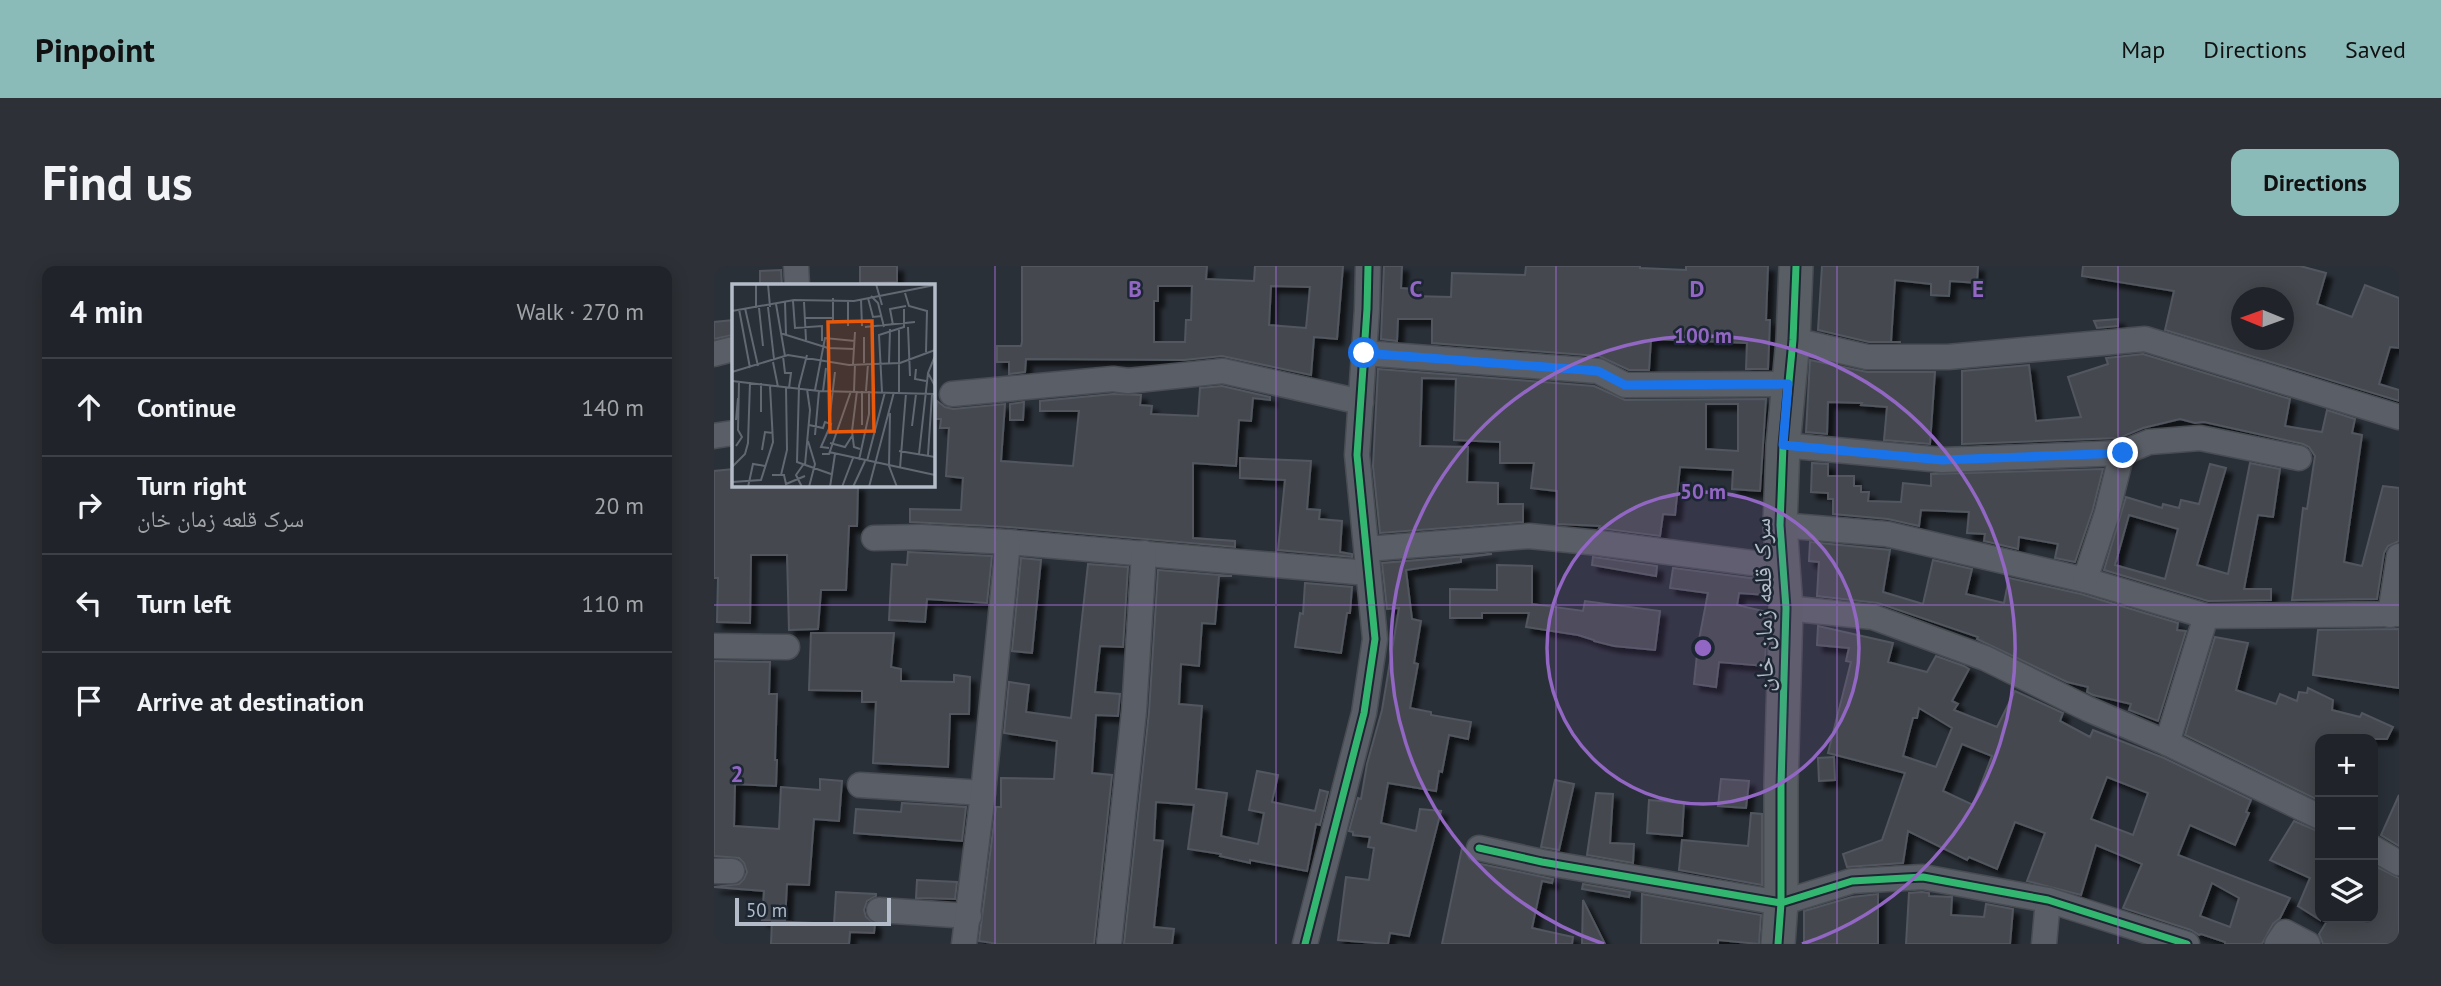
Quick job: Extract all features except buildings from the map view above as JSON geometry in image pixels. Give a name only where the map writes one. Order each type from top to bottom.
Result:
[{"type":"street","points":[[796,266],[797,284]]},
{"type":"street","points":[[1306,944],[1364,712],[1376,639],[1357,455],[1368,266]]},
{"type":"street","name":"سرک قلعه زمان خان","points":[[1778,944],[1786,608],[1780,525],[1796,266]]},
{"type":"street","points":[[1793,340],[1867,356],[1948,357],[2145,339],[2399,417]]},
{"type":"street","points":[[714,354],[732,349]]},
{"type":"street","points":[[1364,353],[1598,371],[1625,385],[1788,384]]},
{"type":"street","points":[[952,394],[1223,371],[1361,402]]},
{"type":"street","points":[[714,436],[732,433]]},
{"type":"street","points":[[1783,445],[1942,460],[2123,453],[2149,442],[2200,438],[2299,458]]},
{"type":"street","points":[[2085,580],[2123,453]]},
{"type":"street","points":[[1780,525],[1887,534],[2085,580],[2206,616],[2394,614],[2399,556]]},
{"type":"street","points":[[874,538],[921,537],[1144,553],[1367,561],[1529,536],[1599,542],[1783,567]]},
{"type":"street","points":[[964,944],[983,793],[1008,542]]},
{"type":"street","points":[[1109,944],[1134,711],[1144,553]]},
{"type":"street","points":[[1786,608],[1873,617],[1985,658],[2315,815]]},
{"type":"street","points":[[2166,743],[2206,616]]},
{"type":"street","points":[[714,646],[787,648]]},
{"type":"street","points":[[860,785],[983,793]]},
{"type":"street","points":[[1479,848],[1542,862],[1781,903],[1852,881],[1923,877],[2048,900],[2188,944]]},
{"type":"street","points":[[2378,851],[2399,863]]},
{"type":"street","points":[[2044,944],[2048,900]]},
{"type":"street","points":[[880,910],[969,916]]},
{"type":"street","points":[[2277,944],[2285,932],[2308,944]]},
{"type":"cycle path","points":[[1305,944],[1364,713],[1375,639],[1357,455],[1368,266]]},
{"type":"cycle path","points":[[1778,944],[1786,608],[1780,525],[1796,266]]},
{"type":"cycle path","points":[[1479,848],[1542,862],[1781,903],[1852,881],[1923,877],[2048,900],[2187,944]]},
{"type":"route","points":[[1364,353],[1598,371],[1625,385],[1788,384],[1783,445],[1942,460],[2123,453]]}]
